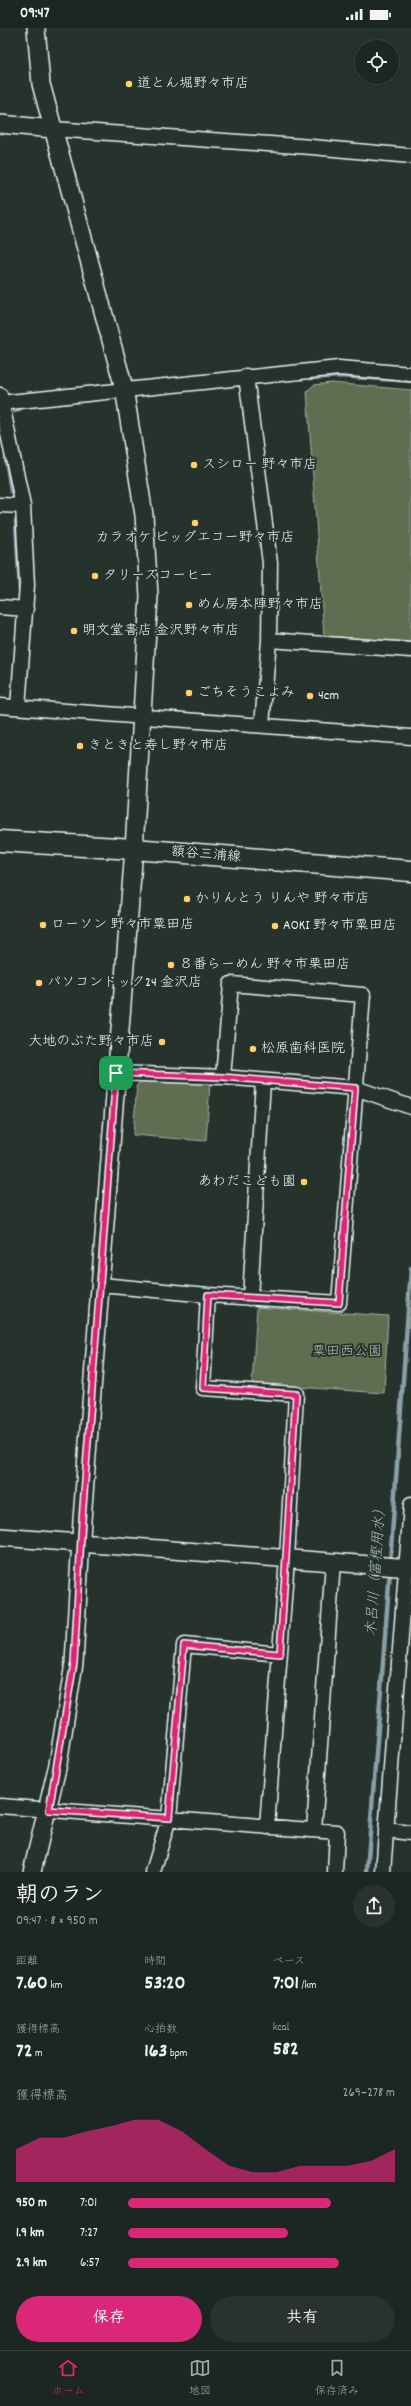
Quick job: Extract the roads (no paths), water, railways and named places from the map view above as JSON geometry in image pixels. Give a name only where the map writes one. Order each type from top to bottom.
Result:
[{"type":"main road","name":"額谷三浦線","points":[[0,841],[134,849],[411,872]]},
{"type":"street","points":[[32,1872],[49,1810],[74,1663],[81,1542],[134,849],[149,596],[144,515],[124,388],[42,84],[36,28]]},
{"type":"street","points":[[0,124],[411,156]]},
{"type":"street","points":[[18,708],[27,585],[22,506],[1,400],[339,368],[411,374]]},
{"type":"street","points":[[246,376],[270,563],[269,640],[262,725]]},
{"type":"street","points":[[0,505],[22,506]]},
{"type":"street","points":[[0,606],[26,608]]},
{"type":"street","points":[[269,640],[411,650]]},
{"type":"street","points":[[0,706],[141,718],[262,725],[411,737]]},
{"type":"street","points":[[101,1285],[208,1295],[339,1303],[362,995],[231,984],[223,1077]]},
{"type":"street","points":[[116,1073],[223,1077],[355,1088],[411,1107]]},
{"type":"street","points":[[250,1298],[263,1081]]},
{"type":"street","points":[[208,1295],[203,1388],[296,1394],[287,1558],[267,1827]]},
{"type":"street","points":[[383,1872],[399,1567],[411,1505]]},
{"type":"street","points":[[0,1537],[399,1567]]},
{"type":"street","points":[[314,1830],[333,1562]]},
{"type":"street","points":[[153,1872],[169,1818],[184,1645],[280,1654]]},
{"type":"street","points":[[0,1806],[337,1832],[335,1872]]},
{"type":"street","points":[[386,1830],[411,1833]]},
{"type":"waterway","points":[[310,378],[340,376],[411,381]]},
{"type":"waterway","points":[[15,411],[24,406]]},
{"type":"waterway","points":[[6,459],[11,491]]},
{"type":"waterway","points":[[16,521],[20,591]]},
{"type":"waterway","name":"木呂川（富樫用水）","points":[[390,1563],[411,1268]]},
{"type":"waterway","name":"木呂川（富樫用水）","points":[[367,1872],[390,1571]]},
{"type":"place","name":"道とん堀野々市店","points":[[129,84]]},
{"type":"place","name":"スシロー 野々市店","points":[[194,465]]},
{"type":"place","name":"カラオケ ビッグエコー野々市店","points":[[195,523]]},
{"type":"place","name":"タリーズコーヒー","points":[[95,576]]},
{"type":"place","name":"めん房本陣野々市店","points":[[189,605]]},
{"type":"place","name":"明文堂書店 金沢野々市店","points":[[74,631]]},
{"type":"place","name":"ごちそうこよみ","points":[[189,693]]},
{"type":"place","name":"4cm","points":[[310,696]]},
{"type":"place","name":"きときと寿し野々市店","points":[[80,746]]},
{"type":"place","name":"かりんとう りんや 野々市店","points":[[187,899]]},
{"type":"place","name":"ローソン 野々市粟田店","points":[[43,925]]},
{"type":"place","name":"AOKI 野々市粟田店","points":[[275,926]]},
{"type":"place","name":"８番らーめん 野々市栗田店","points":[[171,965]]},
{"type":"place","name":"パソコンドック24 金沢店","points":[[39,983]]},
{"type":"place","name":"大地のぶた野々市店","points":[[162,1042]]},
{"type":"place","name":"松原歯科医院","points":[[253,1049]]},
{"type":"place","name":"あわだこども園","points":[[304,1182]]},
{"type":"park label","name":"粟田西公園","points":[[347,1352]]}]
